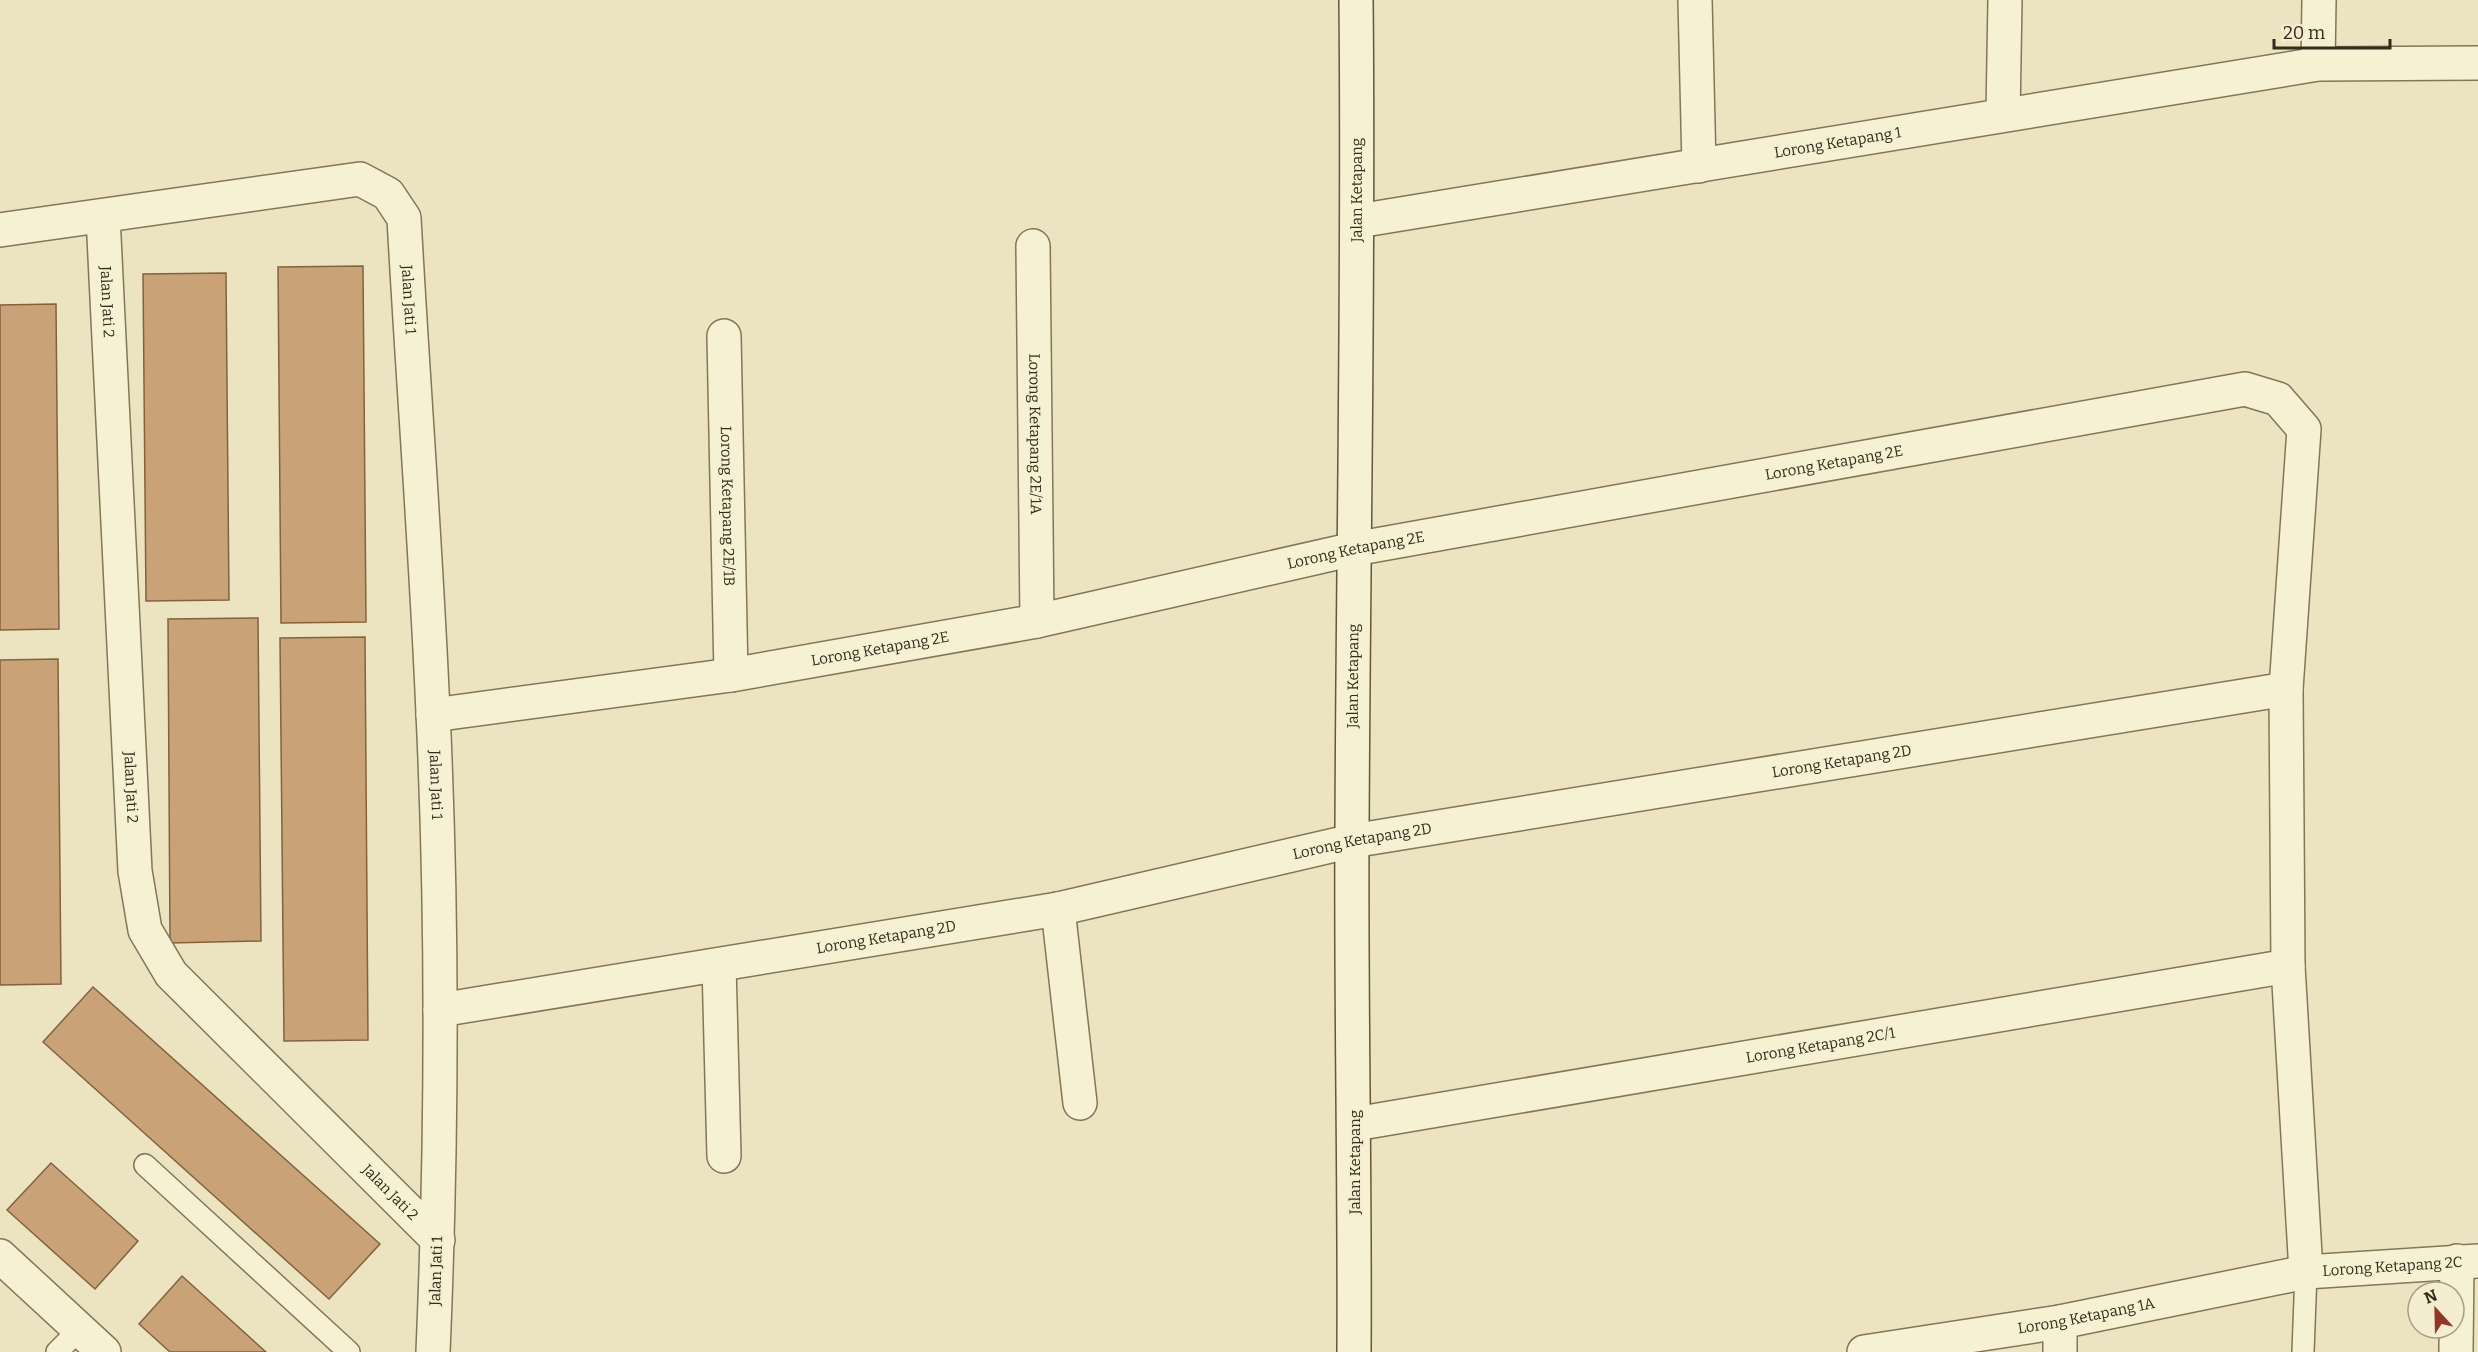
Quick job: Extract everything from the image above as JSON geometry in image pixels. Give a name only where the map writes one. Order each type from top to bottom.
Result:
[{"type":"street","name":"Jalan Ketapang","points":[[1354,1352],[1355,1124],[1352,841],[1358,221],[1356,0]]},
{"type":"street","points":[[1695,0],[1699,166]]},
{"type":"street","points":[[2003,115],[2006,0]]},
{"type":"street","points":[[2318,64],[2319,0]]},
{"type":"street","name":"Lorong Ketapang 1","points":[[1358,221],[2318,64],[2478,63]]},
{"type":"street","name":"Jalan Jati 1","points":[[103,216],[360,179],[388,194],[404,218],[433,715],[440,1010],[438,1240],[434,1352]]},
{"type":"street","points":[[0,230],[103,216]]},
{"type":"street","name":"Jalan Jati 2","points":[[103,216],[135,871],[145,930],[171,974],[438,1240]]},
{"type":"street","name":"Lorong Ketapang 2E/1A","points":[[1033,246],[1037,621]]},
{"type":"street","name":"Lorong Ketapang 2E/1B","points":[[724,336],[731,675]]},
{"type":"street","name":"Lorong Ketapang 2E","points":[[433,715],[731,675],[1037,621],[1354,549],[2245,388],[2278,399],[2304,429],[2286,689]]},
{"type":"street","points":[[2286,689],[2288,966],[2306,1272]]},
{"type":"street","name":"Lorong Ketapang 2D","points":[[440,1010],[1058,909],[1352,841],[2286,689]]},
{"type":"street","points":[[1058,909],[1080,1103]]},
{"type":"street","points":[[719,965],[724,1156]]},
{"type":"street","name":"Lorong Ketapang 2C/1","points":[[1355,1124],[2288,966]]},
{"type":"street","points":[[0,1256],[68,1341],[104,1352]]},
{"type":"street","points":[[2457,1352],[2468,1261]]},
{"type":"street","name":"Lorong Ketapang 2C","points":[[2306,1272],[2468,1261]]},
{"type":"street","name":"Lorong Ketapang 1A","points":[[1864,1352],[2060,1337],[2306,1272]]},
{"type":"lane","points":[[145,1165],[349,1352]]},
{"type":"lane","points":[[2303,1352],[2306,1272]]},
{"type":"building","points":[[363,266],[366,622],[281,623],[278,267]]},
{"type":"building","points":[[226,273],[229,600],[146,601],[143,274]]},
{"type":"building","points":[[56,304],[59,629],[0,630],[0,305]]},
{"type":"building","points":[[258,618],[261,941],[170,943],[168,619]]},
{"type":"building","points":[[365,637],[368,1040],[284,1041],[280,638]]},
{"type":"building","points":[[58,659],[61,984],[0,985],[0,660]]},
{"type":"building","points":[[93,987],[380,1244],[329,1299],[43,1042]]},
{"type":"building","points":[[51,1163],[138,1241],[95,1289],[7,1210]]},
{"type":"building","points":[[182,1276],[266,1352],[170,1352],[139,1324]]}]
